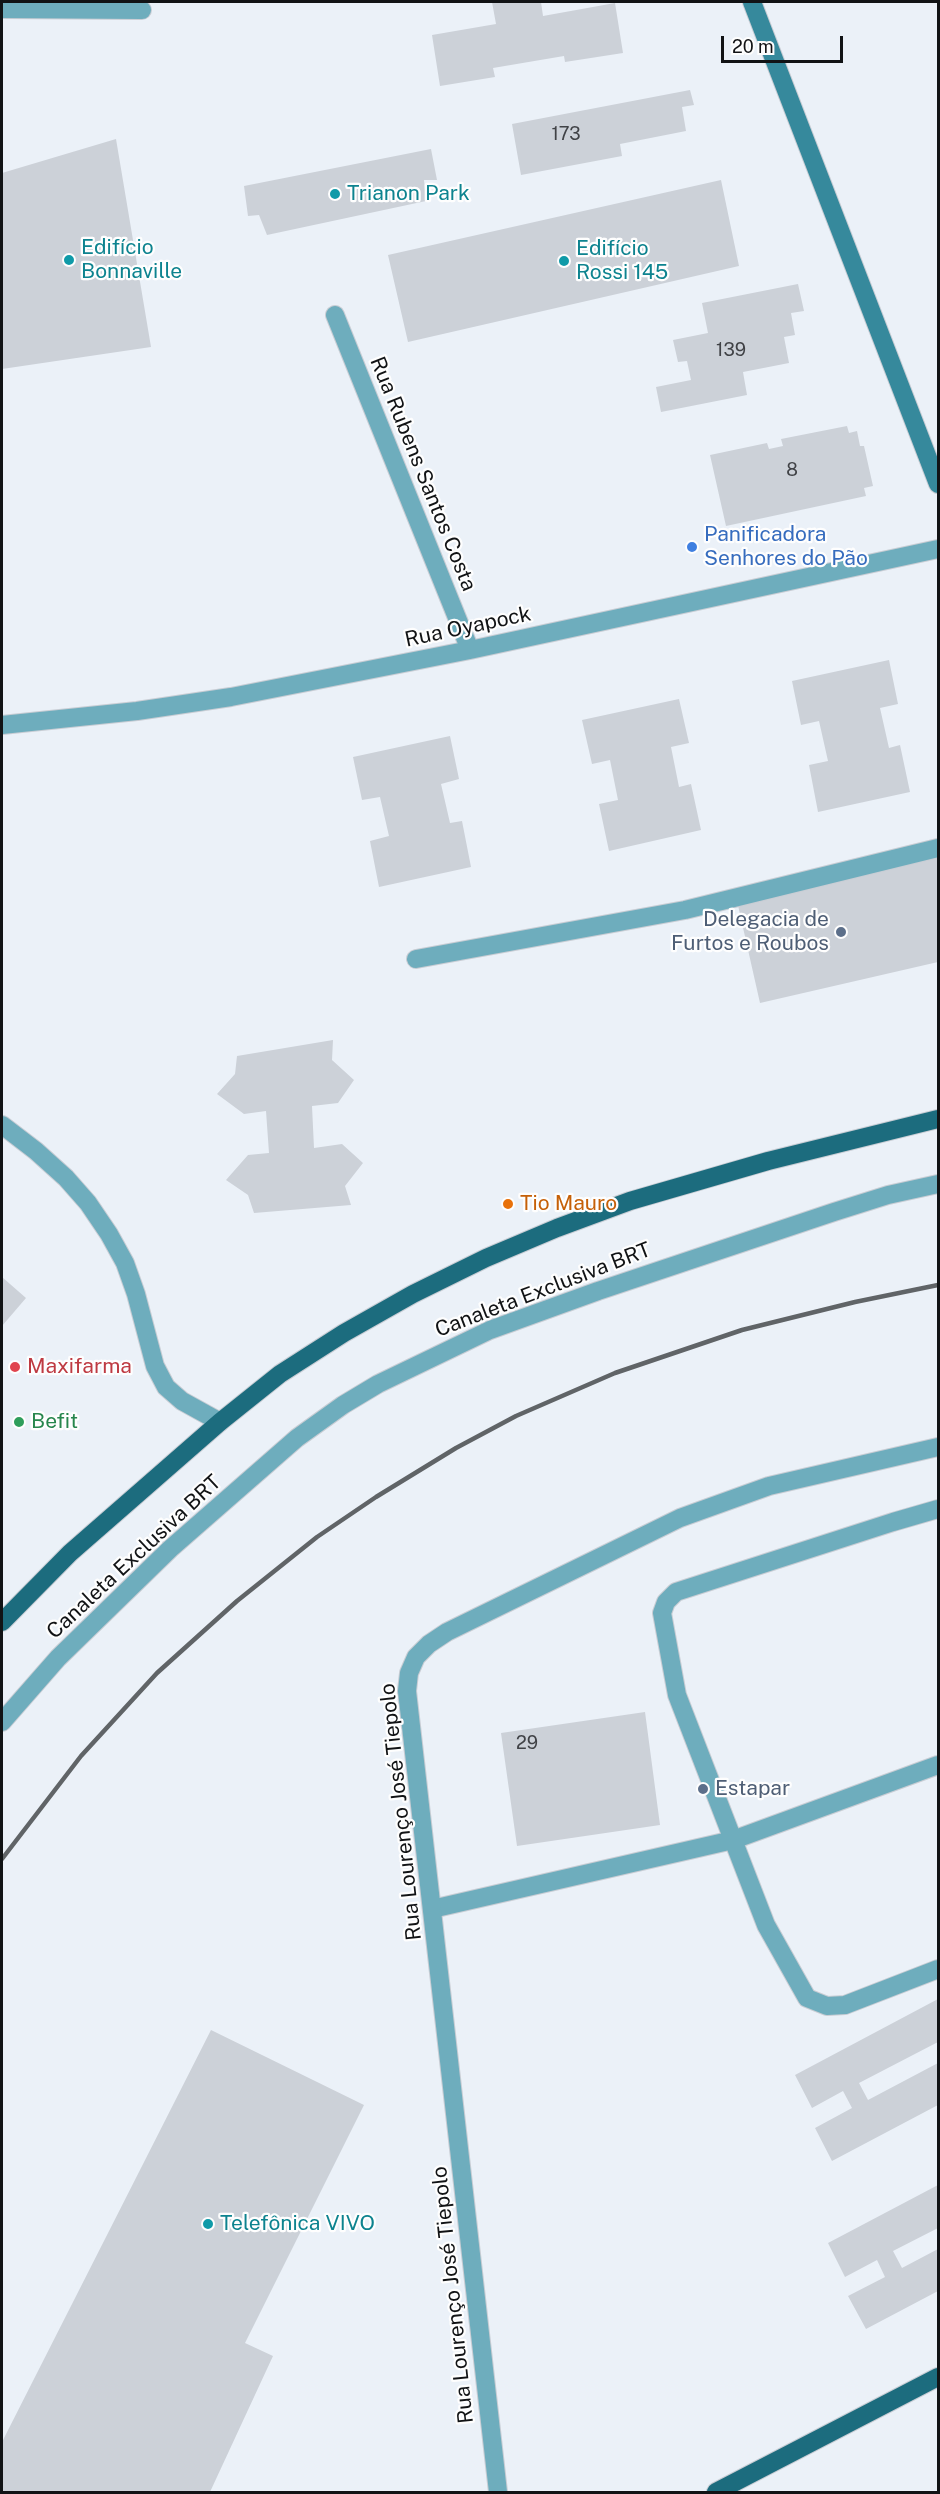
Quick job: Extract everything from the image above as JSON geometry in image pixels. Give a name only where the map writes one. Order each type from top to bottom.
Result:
[{"type":"main road","points":[[752,2],[939,484]]},
{"type":"main road","points":[[2,1622],[70,1553],[220,1422],[280,1374],[354,1327],[423,1288],[547,1232],[630,1201],[768,1161],[939,1119]]},
{"type":"main road","points":[[716,2493],[939,2377]]},
{"type":"street","points":[[2,9],[142,10]]},
{"type":"street","name":"Rua Rubens Santos Costa","points":[[335,315],[470,650]]},
{"type":"street","name":"Rua Oyapock","points":[[2,725],[137,711],[231,697],[470,650],[939,549]]},
{"type":"street","points":[[416,959],[685,910],[939,848]]},
{"type":"street","points":[[2,1125],[36,1151],[88,1203],[125,1263],[136,1294],[155,1366],[166,1387],[182,1401],[220,1422]]},
{"type":"street","name":"Canaleta Exclusiva BRT","points":[[2,1722],[58,1658],[170,1549],[297,1438],[378,1384],[489,1330],[587,1294],[888,1195],[939,1184]]},
{"type":"street","name":"Rua Lourenço José Tiepolo","points":[[498,2493],[407,1691],[409,1673],[416,1657],[429,1644],[643,1535],[708,1507],[798,1478],[939,1447]]},
{"type":"street","points":[[939,1509],[676,1592],[666,1602],[662,1613],[677,1695],[766,1925],[807,1998],[827,2006],[845,2005],[939,1969]]},
{"type":"street","points":[[432,1909],[733,1840],[939,1765]]},
{"type":"building","points":[[492,2],[541,2],[543,16],[615,3],[623,53],[565,62],[564,56],[493,68],[495,77],[440,86],[432,35],[496,24]]},
{"type":"building","name":"Trianon Park","points":[[690,90],[694,105],[682,107],[686,131],[620,144],[622,156],[521,175],[512,124]]},
{"type":"building","name":"Edifício Bonnaville","points":[[116,139],[151,347],[2,369],[2,173]]},
{"type":"building","name":"Trianon Park","points":[[431,149],[437,180],[424,180],[426,201],[267,235],[259,215],[248,216],[244,186]]},
{"type":"building","name":"Edifício Rossi 145","points":[[721,180],[739,266],[408,342],[388,255]]},
{"type":"building","points":[[798,284],[804,311],[791,313],[795,335],[784,337],[789,363],[743,372],[747,395],[661,412],[656,387],[691,380],[687,361],[678,362],[673,340],[708,333],[702,303]]},
{"type":"building","points":[[847,426],[849,433],[857,431],[860,446],[864,446],[873,486],[864,488],[866,496],[726,526],[710,455],[767,443],[769,449],[783,446],[781,439]]},
{"type":"building","points":[[889,660],[898,704],[880,708],[889,748],[900,745],[910,792],[818,812],[809,765],[828,761],[819,721],[801,725],[792,681]]},
{"type":"building","points":[[679,699],[689,743],[671,747],[679,787],[691,784],[701,830],[609,851],[599,804],[618,800],[610,760],[592,764],[582,720]]},
{"type":"building","points":[[450,736],[459,779],[441,784],[450,823],[462,821],[471,867],[379,887],[370,841],[389,836],[380,797],[362,800],[353,757]]},
{"type":"building","name":"Delegacia de Furtos e Roubos","points":[[938,855],[938,962],[760,1003],[737,901]]},
{"type":"building","points":[[333,1040],[332,1060],[354,1080],[338,1103],[312,1106],[314,1148],[342,1144],[363,1163],[345,1186],[351,1205],[254,1213],[248,1195],[226,1180],[248,1155],[269,1153],[266,1111],[244,1114],[217,1094],[235,1074],[237,1056]]},
{"type":"building","points":[[2,1277],[26,1298],[2,1326]]},
{"type":"building","points":[[645,1712],[660,1825],[517,1846],[501,1733]]},
{"type":"building","points":[[938,1999],[938,2042],[859,2083],[868,2100],[938,2063],[938,2105],[832,2161],[815,2128],[852,2108],[843,2091],[812,2108],[795,2075]]},
{"type":"building","name":"Telefônica VIVO","points":[[211,2030],[364,2105],[245,2343],[273,2356],[210,2492],[2,2492],[2,2442]]},
{"type":"building","points":[[938,2185],[938,2228],[893,2251],[902,2268],[938,2249],[938,2291],[866,2329],[848,2296],[885,2277],[877,2260],[845,2277],[828,2243]]},
{"type":"railway","points":[[2,1859],[81,1756],[157,1673],[237,1601],[317,1537],[376,1497],[456,1448],[516,1416],[615,1373],[742,1330],[855,1302],[938,1285]]},
{"type":"place","name":"Trianon Park","points":[[335,194]]},
{"type":"place","name":"Edifício Bonnaville","points":[[69,260]]},
{"type":"place","name":"Edifício Rossi 145","points":[[564,261]]},
{"type":"place","name":"Panificadora Senhores do Pão","points":[[692,547]]},
{"type":"place","name":"Delegacia de Furtos e Roubos","points":[[841,932]]},
{"type":"place","name":"Tio Mauro","points":[[508,1204]]},
{"type":"place","name":"Maxifarma","points":[[15,1367]]},
{"type":"place","name":"Befit","points":[[19,1422]]},
{"type":"place","name":"Estapar","points":[[703,1789]]},
{"type":"place","name":"Telefônica VIVO","points":[[208,2224]]}]
